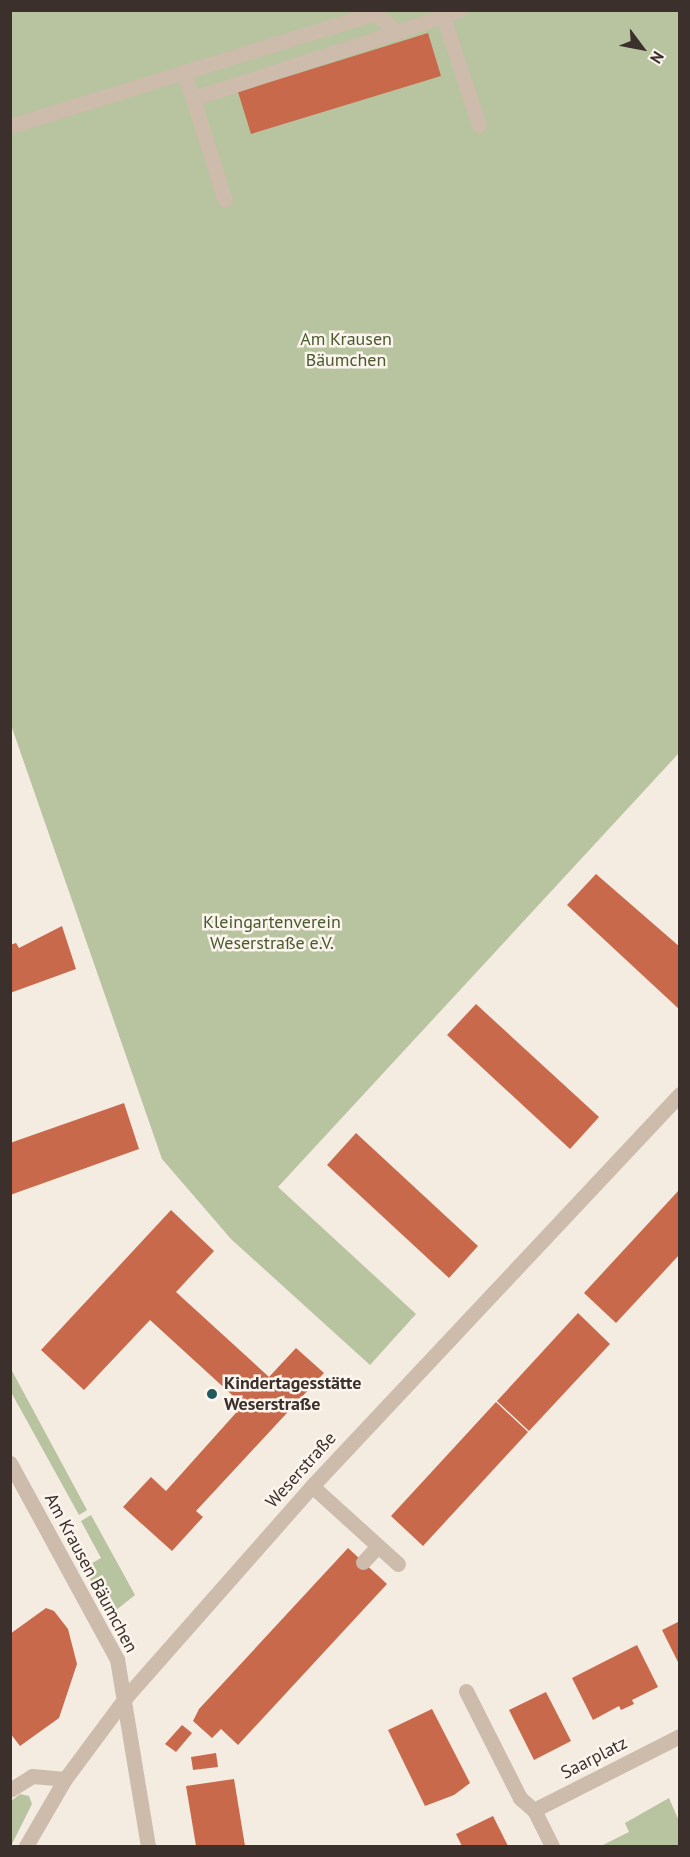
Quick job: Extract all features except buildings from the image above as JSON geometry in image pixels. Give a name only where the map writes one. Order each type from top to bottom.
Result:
[{"type":"street","points":[[194,98],[459,10]]},
{"type":"street","points":[[10,126],[184,71],[343,16],[375,13],[397,32]]},
{"type":"street","points":[[443,16],[479,125]]},
{"type":"street","points":[[184,71],[225,200]]},
{"type":"street","name":"Weserstraße","points":[[26,1846],[65,1779],[126,1697],[312,1486],[677,1101]]},
{"type":"street","name":"Am Krausen Bäumchen","points":[[10,1463],[117,1659],[126,1697],[148,1846]]},
{"type":"street","points":[[312,1486],[398,1564]]},
{"type":"street","points":[[363,1562],[378,1546]]},
{"type":"street","points":[[466,1691],[520,1798],[534,1810],[552,1846]]},
{"type":"street","name":"Saarplatz","points":[[534,1810],[677,1743]]},
{"type":"street","points":[[10,1790],[32,1776],[65,1779]]},
{"type":"green space","name":"Am Krausen Bäumchen","points":[[10,11],[679,11],[679,753],[278,1187],[416,1314],[370,1365],[231,1239],[162,1159],[11,725]]},
{"type":"green space","points":[[11,1369],[87,1510],[79,1515],[11,1392]]},
{"type":"green space","points":[[91,1515],[135,1595],[110,1615],[86,1572],[87,1566],[101,1558],[81,1521]]},
{"type":"green space","points":[[20,1794],[29,1796],[32,1804],[11,1846],[11,1801]]},
{"type":"green space","points":[[669,1798],[679,1821],[679,1846],[601,1846],[629,1832],[625,1823]]},
{"type":"place","name":"Kindertagesstätte Weserstraße","points":[[212,1394]]},
{"type":"park label","name":"Kleingartenverein Weserstraße e.V.","points":[[272,933]]}]
